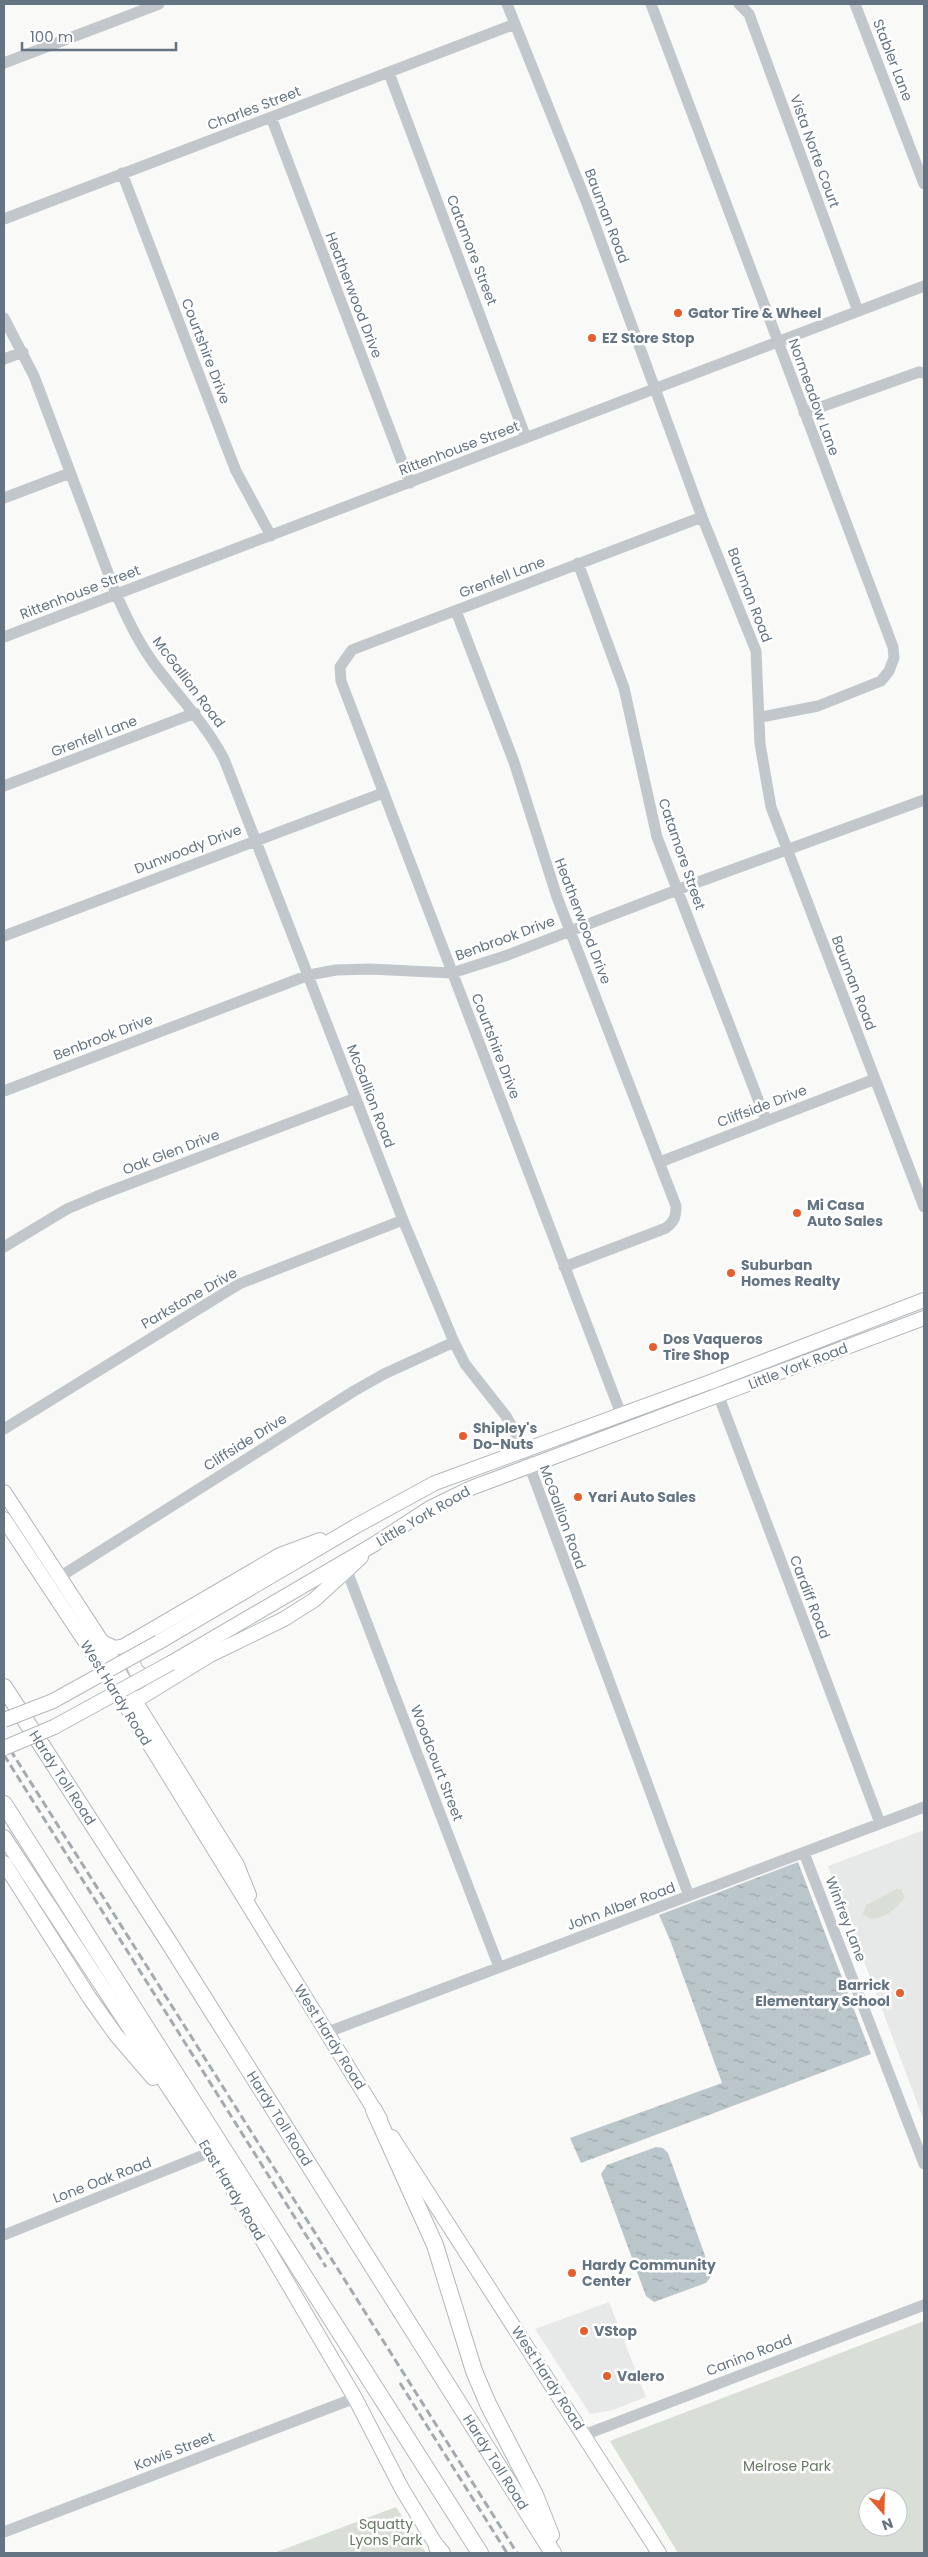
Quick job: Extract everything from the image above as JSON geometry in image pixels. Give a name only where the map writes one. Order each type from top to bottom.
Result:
[{"type":"highway","name":"Hardy Toll Road","points":[[4,1687],[168,1941],[553,2553]]},
{"type":"highway","points":[[4,1804],[480,2553]]},
{"type":"highway","points":[[374,2110],[435,2245],[474,2371],[488,2404],[535,2495],[558,2553]]},
{"type":"main road","name":"Little York Road","points":[[4,1720],[53,1701],[105,1674],[356,1526],[435,1484],[523,1449],[713,1382],[924,1300]]},
{"type":"main road","name":"Little York Road","points":[[4,1748],[54,1727],[118,1694],[373,1545],[430,1508],[471,1488],[924,1318]]},
{"type":"main road","points":[[4,1492],[58,1578],[102,1642],[135,1701],[237,1865],[262,1928]]},
{"type":"main road","name":"West Hardy Road","points":[[4,1519],[118,1694],[328,2032],[374,2110],[659,2553]]},
{"type":"main road","points":[[102,1642],[115,1648],[135,1640],[280,1555],[356,1526]]},
{"type":"main road","points":[[135,1701],[218,1651],[284,1619],[314,1600],[373,1545]]},
{"type":"main road","points":[[135,1640],[129,1652],[136,1671],[150,1681],[171,1679]]},
{"type":"main road","name":"East Hardy Road","points":[[4,1838],[211,2152],[355,2398],[402,2489],[440,2551]]},
{"type":"main road","points":[[4,1863],[116,2035],[211,2152]]},
{"type":"street","points":[[4,63],[159,4]]},
{"type":"street","name":"Bauman Road","points":[[507,4],[588,206],[702,517],[756,652],[761,717],[760,744],[771,808],[924,1207]]},
{"type":"street","name":"Normeadow Lane","points":[[651,4],[893,647],[894,658],[890,671],[881,681],[818,706],[761,717]]},
{"type":"street","name":"Vista Norte Court","points":[[739,4],[749,14],[858,311]]},
{"type":"street","name":"Stabler Lane","points":[[856,4],[924,184]]},
{"type":"street","name":"Charles Street","points":[[4,219],[515,24]]},
{"type":"street","name":"Catamore Street","points":[[389,73],[526,438]]},
{"type":"street","name":"Heatherwood Drive","points":[[271,117],[410,483]]},
{"type":"street","name":"Courtshire Drive","points":[[122,173],[230,455],[271,536]]},
{"type":"street","name":"Rittenhouse Street","points":[[4,637],[924,286]]},
{"type":"street","name":"McGallion Road","points":[[4,318],[23,352],[116,594],[143,647],[157,668],[195,713],[224,759],[402,1220],[454,1342],[465,1364],[506,1416],[523,1449],[689,1896]]},
{"type":"street","points":[[4,360],[23,352]]},
{"type":"street","points":[[804,413],[920,372],[924,373]]},
{"type":"street","points":[[4,498],[70,473]]},
{"type":"street","name":"Grenfell Lane","points":[[344,688],[340,667],[352,650],[702,517]]},
{"type":"street","name":"Catamore Street","points":[[578,563],[624,688],[651,814],[678,891],[766,1120]]},
{"type":"street","name":"Heatherwood Drive","points":[[456,611],[514,762],[544,862],[676,1206],[676,1215],[673,1222],[657,1232],[564,1267]]},
{"type":"street","name":"Courtshire Drive","points":[[344,688],[621,1414]]},
{"type":"street","name":"Grenfell Lane","points":[[4,786],[195,713]]},
{"type":"street","name":"Dunwoody Drive","points":[[4,936],[256,839],[383,793]]},
{"type":"street","name":"Benbrook Drive","points":[[4,1091],[309,975],[336,970],[370,969],[452,973],[506,956],[924,800]]},
{"type":"street","name":"Cliffside Drive","points":[[660,1162],[875,1079]]},
{"type":"street","name":"Oak Glen Drive","points":[[4,1247],[67,1209],[100,1195],[356,1098]]},
{"type":"street","name":"Parkstone Drive","points":[[4,1429],[239,1284],[402,1220]]},
{"type":"street","name":"Cliffside Drive","points":[[58,1578],[354,1391],[384,1374],[454,1342]]},
{"type":"street","name":"Cardiff Road","points":[[713,1382],[880,1823]]},
{"type":"street","name":"Woodcourt Street","points":[[347,1571],[499,1967]]},
{"type":"street","name":"John Alber Road","points":[[328,2032],[924,1807]]},
{"type":"street","name":"Winfrey Lane","points":[[804,1853],[924,2164]]},
{"type":"street","name":"Lone Oak Road","points":[[4,2235],[211,2152]]},
{"type":"street","name":"Canino Road","points":[[584,2435],[924,2305]]},
{"type":"street","name":"Kowis Street","points":[[4,2532],[355,2398]]},
{"type":"shaded area","name":"Barrick Elementary School","points":[[924,1830],[924,2121],[828,1866]]},
{"type":"shaded area","points":[[609,2302],[646,2397],[613,2410],[590,2414],[535,2329]]},
{"type":"green space","points":[[897,1889],[901,1889],[905,1897],[890,1913],[870,1919],[863,1914],[866,1905]]},
{"type":"green space","name":"Melrose Park","points":[[924,2321],[924,2553],[678,2553],[610,2441]]},
{"type":"green space","name":"Squatty Lyons Park","points":[[396,2507],[426,2553],[274,2553]]},
{"type":"water","points":[[798,1862],[871,2054],[581,2163],[570,2138],[722,2083],[670,1940],[659,1915]]},
{"type":"water","points":[[656,2147],[663,2148],[668,2153],[712,2275],[706,2283],[654,2302],[646,2296],[601,2174],[607,2165]]},
{"type":"railway","points":[[4,1740],[517,2553]]},
{"type":"railway","points":[[4,1755],[326,2267]]},
{"type":"railway","points":[[400,2383],[507,2553]]},
{"type":"place","name":"Gator Tire & Wheel","points":[[678,313]]},
{"type":"place","name":"EZ Store Stop","points":[[592,338]]},
{"type":"place","name":"Mi Casa Auto Sales","points":[[797,1213]]},
{"type":"place","name":"Suburban Homes Realty","points":[[731,1273]]},
{"type":"place","name":"Dos Vaqueros Tire Shop","points":[[653,1347]]},
{"type":"place","name":"Shipley's Do-Nuts","points":[[463,1436]]},
{"type":"place","name":"Yari Auto Sales","points":[[578,1497]]},
{"type":"place","name":"Barrick Elementary School","points":[[900,1993]]},
{"type":"place","name":"Hardy Community Center","points":[[572,2273]]},
{"type":"place","name":"VStop","points":[[584,2331]]},
{"type":"place","name":"Valero","points":[[607,2376]]}]
